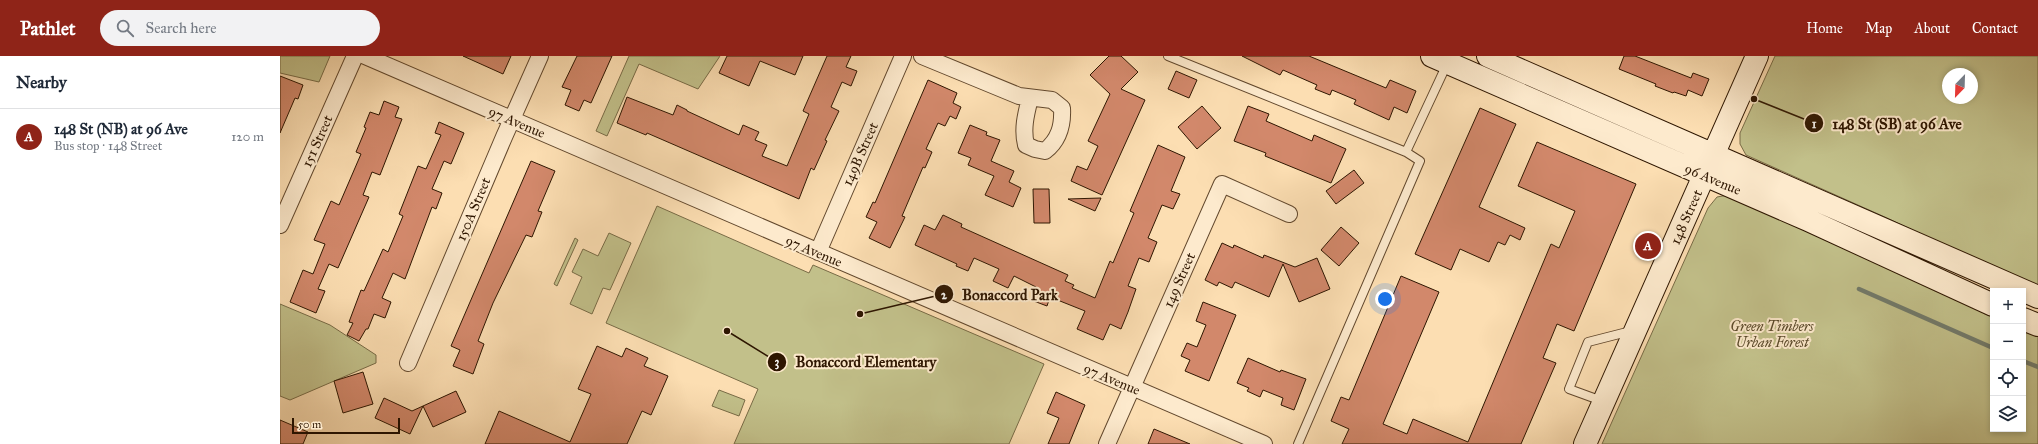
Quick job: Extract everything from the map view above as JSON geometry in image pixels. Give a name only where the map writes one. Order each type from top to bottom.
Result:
[{"type":"main road","name":"96 Avenue","points":[[1488,56],[2038,297]]},
{"type":"main road","name":"148 Street","points":[[1585,444],[1757,56]]},
{"type":"main road","name":"96 Avenue","points":[[1440,60],[1808,220],[1990,304]]},
{"type":"main road","points":[[2026,320],[2038,325]]},
{"type":"street","name":"151 Street","points":[[280,226],[355,56]]},
{"type":"street","name":"97 Avenue","points":[[365,56],[1264,444]]},
{"type":"street","name":"150A Street","points":[[408,363],[540,56]]},
{"type":"street","name":"149B Street","points":[[818,252],[903,56]]},
{"type":"street","points":[[922,56],[1019,96],[1030,98]]},
{"type":"street","name":"149 Street","points":[[1107,444],[1222,184],[1289,214]]},
{"type":"lane","points":[[1168,56],[1406,152],[1420,161],[1298,444]]},
{"type":"lane","points":[[1406,152],[1440,60]]},
{"type":"lane","points":[[1604,402],[1569,389],[1588,342],[1636,330]]},
{"type":"green space","points":[[280,56],[330,56],[319,82],[280,73]]},
{"type":"green space","points":[[629,56],[720,56],[698,89],[639,64],[607,136],[596,131]]},
{"type":"green space","points":[[1775,56],[2038,56],[2038,290],[1887,218],[1746,155],[1740,144],[1740,133]]},
{"type":"green space","name":"Green Timbers Urban Forest","points":[[1728,195],[1990,310],[1990,432],[2026,432],[2026,326],[2038,331],[2038,444],[1602,444],[1708,208],[1717,197]]},
{"type":"green space","points":[[657,206],[809,273],[813,265],[1044,364],[1009,444],[734,444],[758,389],[606,323]]},
{"type":"green space","points":[[609,233],[631,243],[610,290],[603,288],[592,314],[570,304],[582,277],[572,272],[583,249],[598,256]]},
{"type":"green space","points":[[575,238],[578,240],[557,286],[554,284]]},
{"type":"green space","points":[[280,304],[330,325],[376,355],[376,363],[290,400],[280,396]]},
{"type":"green space","points":[[719,390],[745,400],[739,416],[712,406]]},
{"type":"building","points":[[463,56],[511,56],[503,74]]},
{"type":"building","points":[[577,56],[612,56],[591,103],[584,100],[579,111],[565,105],[571,90],[562,87]]},
{"type":"building","points":[[727,56],[803,56],[795,75],[760,61],[749,86],[719,73]]},
{"type":"building","points":[[827,56],[851,56],[846,67],[857,71],[851,86],[842,82],[831,107],[839,111],[825,140],[827,141],[814,170],[811,168],[799,199],[647,133],[646,135],[617,123],[627,97],[673,115],[677,105],[739,135],[743,125],[759,132],[755,140],[767,145],[762,156],[787,166],[809,114],[803,111]]},
{"type":"building","points":[[1109,56],[1121,56],[1138,72],[1121,89],[1145,100],[1102,195],[1071,181],[1077,166],[1087,170],[1098,146],[1088,141],[1110,94],[1090,75]]},
{"type":"building","points":[[1242,56],[1309,56],[1386,88],[1390,80],[1416,91],[1407,113],[1394,107],[1389,120],[1354,104],[1356,100],[1332,90],[1330,95],[1315,89],[1317,85],[1283,70],[1280,75]]},
{"type":"building","points":[[1624,56],[1635,56],[1691,78],[1693,73],[1709,79],[1702,96],[1688,90],[1686,96],[1673,93],[1655,86],[1656,84],[1619,69]]},
{"type":"building","points":[[1176,71],[1197,80],[1189,98],[1168,89]]},
{"type":"building","points":[[280,76],[303,85],[298,99],[295,98],[280,133]]},
{"type":"building","points":[[928,80],[957,93],[953,103],[961,107],[956,119],[950,116],[945,126],[938,123],[926,149],[932,152],[925,168],[923,167],[902,216],[905,217],[890,248],[869,238],[877,222],[866,217],[873,202],[875,203]]},
{"type":"building","points":[[384,101],[399,107],[395,117],[402,119],[380,175],[372,172],[363,195],[369,197],[338,268],[329,264],[318,289],[325,291],[316,313],[290,302],[303,270],[313,274],[325,244],[314,240],[331,201],[339,205],[361,154],[356,152],[366,128],[364,127],[370,112],[379,115]]},
{"type":"building","points":[[1202,106],[1221,128],[1197,149],[1178,127]]},
{"type":"building","points":[[1248,106],[1269,114],[1266,121],[1312,141],[1314,135],[1346,149],[1331,183],[1265,156],[1266,153],[1234,141]]},
{"type":"building","points":[[1480,108],[1516,124],[1479,207],[1525,228],[1520,240],[1510,235],[1505,245],[1498,242],[1489,262],[1460,249],[1451,270],[1415,254]]},
{"type":"building","points":[[439,122],[464,133],[451,164],[444,161],[432,189],[442,193],[436,209],[432,207],[405,279],[393,273],[382,298],[391,302],[385,318],[374,314],[368,329],[366,329],[359,341],[347,335],[353,323],[349,322],[361,290],[364,291],[383,249],[388,252],[403,216],[399,214],[418,166],[426,169],[441,135],[435,133]]},
{"type":"building","points":[[970,125],[987,132],[986,135],[1000,140],[991,161],[1014,171],[1009,182],[1021,188],[1013,207],[985,195],[994,176],[968,165],[971,158],[958,153]]},
{"type":"building","points":[[1537,142],[1636,184],[1574,331],[1557,324],[1543,358],[1556,363],[1521,444],[1342,444],[1349,429],[1331,421],[1341,397],[1349,400],[1401,276],[1439,292],[1383,424],[1407,434],[1413,419],[1468,442],[1551,244],[1559,248],[1575,211],[1518,186]]},
{"type":"building","points":[[1158,145],[1185,157],[1171,191],[1180,194],[1173,209],[1162,205],[1148,238],[1157,242],[1149,262],[1139,258],[1128,286],[1136,289],[1121,329],[1110,324],[1103,340],[1077,329],[1085,311],[1050,297],[1047,306],[1031,300],[1036,287],[1014,276],[1008,288],[993,281],[999,269],[974,258],[968,271],[956,266],[957,264],[915,245],[924,225],[935,230],[943,215],[962,224],[961,227],[1068,275],[1065,281],[1074,285],[1072,288],[1095,298],[1110,261],[1113,263],[1134,213],[1130,211]]},
{"type":"building","points":[[531,161],[555,171],[538,211],[542,212],[532,237],[526,235],[493,303],[478,341],[484,344],[473,374],[453,366],[460,350],[451,346]]},
{"type":"building","points":[[1354,170],[1364,183],[1336,204],[1326,191]]},
{"type":"building","points":[[1033,189],[1049,189],[1050,223],[1034,223]]},
{"type":"building","points":[[1101,198],[1095,211],[1068,199]]},
{"type":"building","points":[[1341,227],[1359,243],[1339,266],[1321,250]]},
{"type":"building","points":[[1222,243],[1233,248],[1234,245],[1263,258],[1264,255],[1295,267],[1317,258],[1330,289],[1299,302],[1283,264],[1269,297],[1235,282],[1232,288],[1219,282],[1217,286],[1205,280]]},
{"type":"building","points":[[1203,302],[1236,315],[1209,381],[1185,371],[1190,360],[1181,356],[1187,343],[1197,347],[1206,325],[1196,321]]},
{"type":"building","points":[[597,346],[622,357],[626,348],[648,358],[644,366],[668,376],[651,415],[642,411],[627,444],[485,444],[499,411],[570,442],[591,394],[578,389]]},
{"type":"building","points":[[1248,358],[1280,372],[1281,370],[1306,379],[1294,410],[1281,405],[1283,398],[1263,390],[1260,397],[1247,391],[1249,388],[1237,383]]},
{"type":"building","points":[[363,372],[373,404],[343,413],[334,381]]},
{"type":"building","points":[[456,391],[466,412],[433,427],[423,406]]},
{"type":"building","points":[[1056,392],[1085,405],[1069,444],[1048,444],[1059,418],[1047,413]]},
{"type":"building","points":[[384,398],[412,411],[423,406],[410,434],[375,418]]},
{"type":"building","points":[[280,420],[308,432],[303,444],[280,444]]},
{"type":"building","points":[[1154,429],[1190,444],[1148,444]]},
{"type":"waterway","points":[[1859,289],[1990,347]]},
{"type":"waterway","points":[[2026,362],[2038,367]]},
{"type":"place","name":"148 St (SB) at 96 Ave","points":[[1754,99]]},
{"type":"place","name":"148 St (NB) at 96 Ave","points":[[1648,246]]},
{"type":"place","name":"Bonaccord Park","points":[[860,314]]},
{"type":"place","name":"Bonaccord Elementary","points":[[727,331]]}]
